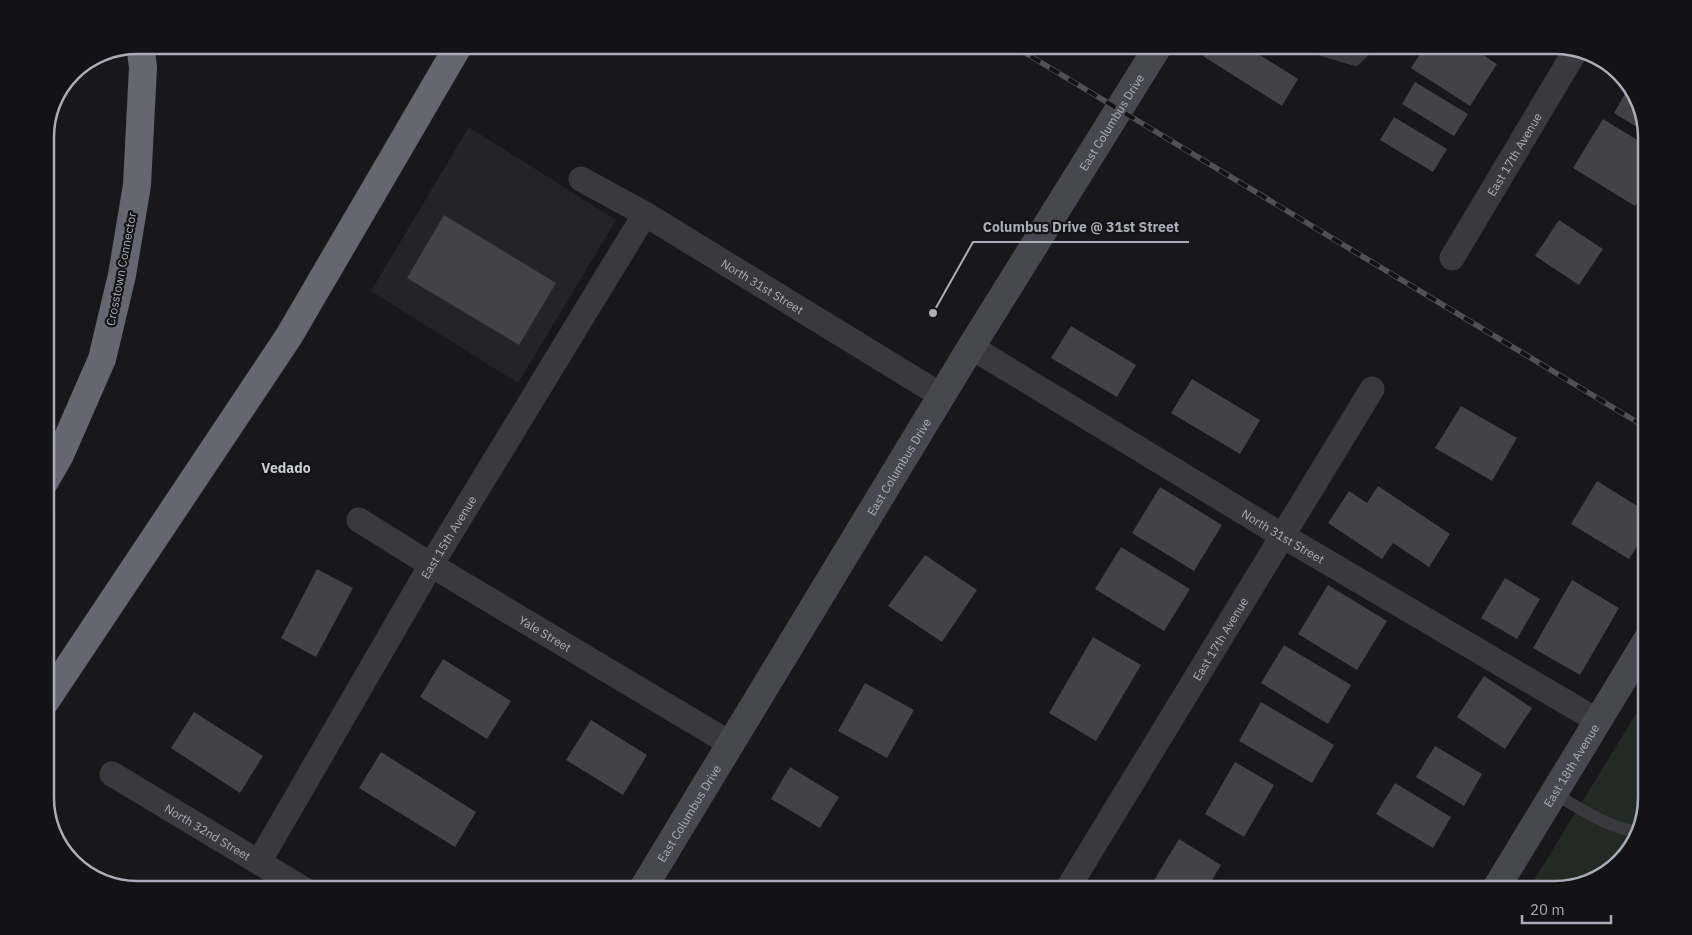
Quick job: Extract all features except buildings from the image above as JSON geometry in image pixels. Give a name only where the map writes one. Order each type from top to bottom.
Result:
[{"type":"highway","name":"Crosstown Connector","points":[[54,465],[102,359],[122,275],[138,185],[143,67],[141,54]]},
{"type":"highway","points":[[54,688],[289,336],[455,54]]},
{"type":"main road","name":"East Columbus Drive","points":[[647,881],[971,347],[1153,54]]},
{"type":"main road","name":"East 18th Avenue","points":[[1500,881],[1638,655]]},
{"type":"street","name":"East 17th Avenue","points":[[1452,258],[1573,55]]},
{"type":"street","name":"North 31st Street","points":[[581,179],[645,214],[942,396]]},
{"type":"street","name":"East 15th Avenue","points":[[258,862],[430,566],[645,214]]},
{"type":"street","name":"North 31st Street","points":[[971,347],[1283,536],[1598,721]]},
{"type":"street","name":"East 17th Avenue","points":[[1072,881],[1372,389]]},
{"type":"street","name":"Yale Street","points":[[359,520],[430,566],[731,744]]},
{"type":"street","name":"North 32nd Street","points":[[112,774],[290,881]]},
{"type":"lane","points":[[1335,54],[1355,60],[1361,54]]},
{"type":"lane","points":[[1554,793],[1597,818],[1632,830]]},
{"type":"shaded area","points":[[469,127],[616,220],[518,383],[371,291]]},
{"type":"shaded area","points":[[1638,711],[1638,809],[1630,835],[1610,861],[1592,873],[1566,881],[1534,881]]},
{"type":"railway","points":[[1027,54],[1638,423]]},
{"type":"place","name":"Columbus Drive @ 31st Street","points":[[933,313]]},
{"type":"district","name":"Vedado","points":[[286,468]]}]
